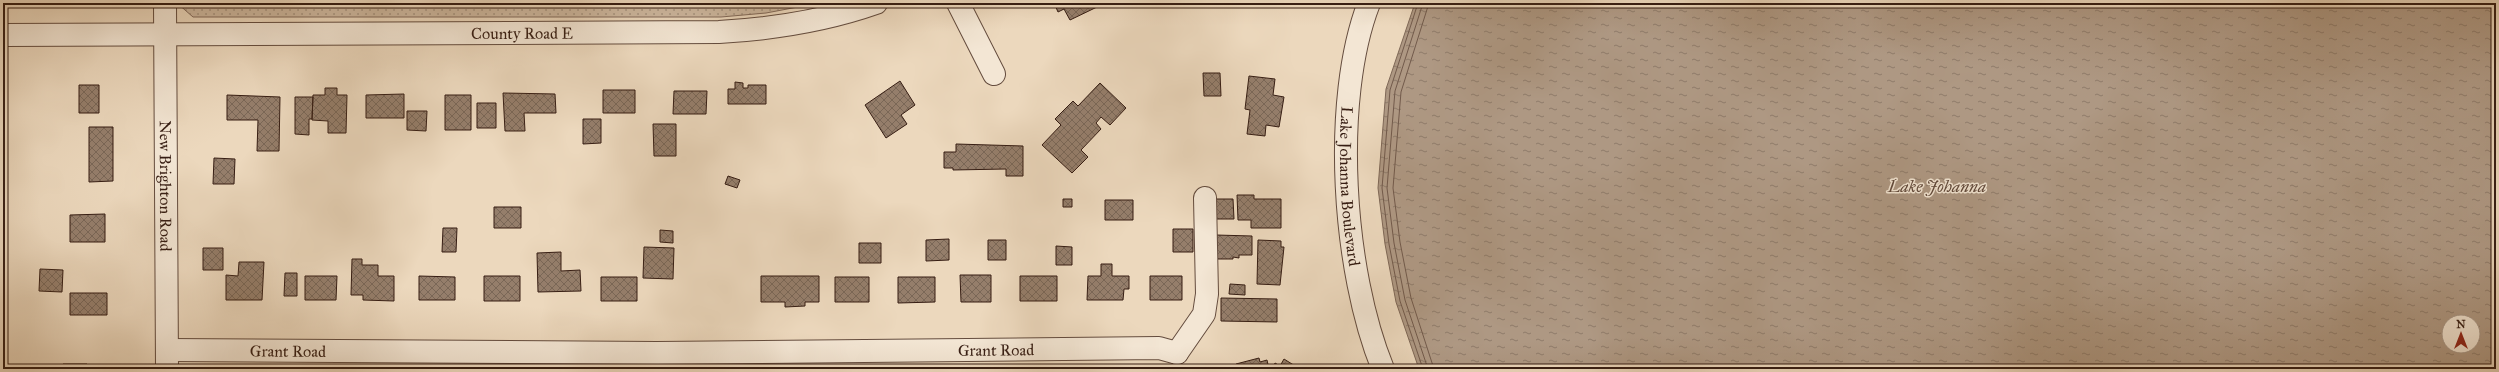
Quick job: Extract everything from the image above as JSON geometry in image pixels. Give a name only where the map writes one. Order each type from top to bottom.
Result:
[{"type":"street","name":"New Brighton Road","points":[[165,3],[167,360]]},
{"type":"street","name":"County Road E","points":[[3,35],[719,32],[779,26],[819,19],[876,3]]},
{"type":"street","points":[[958,3],[994,74]]},
{"type":"street","name":"Lake Johanna Boulevard","points":[[1369,3],[1352,67],[1347,114],[1347,160],[1356,266],[1365,312],[1384,369]]},
{"type":"street","points":[[1181,361],[1204,314],[1207,294],[1205,198]]},
{"type":"street","name":"Grant Road","points":[[167,360],[1159,348],[1181,361]]},
{"type":"shaded area","points":[[177,3],[819,3],[766,13],[721,17],[193,17]]},
{"type":"water","name":"Lake Johanna","points":[[1415,3],[2496,3],[2496,369],[1419,369],[1396,302],[1385,244],[1378,188],[1386,89]]},
{"type":"building","points":[[1054,3],[1096,3],[1097,7],[1070,20],[1064,9],[1058,12]]},
{"type":"building","points":[[1186,3],[1211,3],[1211,7],[1186,7]]},
{"type":"building","points":[[1245,3],[1245,4],[1223,4]]},
{"type":"building","points":[[1203,73],[1220,73],[1221,96],[1204,96]]},
{"type":"building","points":[[1249,76],[1275,79],[1273,95],[1284,97],[1279,127],[1266,125],[1265,136],[1247,134],[1250,110],[1245,109]]},
{"type":"building","points":[[900,81],[915,105],[901,115],[907,124],[886,138],[865,105]]},
{"type":"building","points":[[735,82],[743,83],[743,88],[748,88],[748,85],[766,85],[766,104],[728,104],[728,89],[735,89]]},
{"type":"building","points":[[1100,83],[1126,108],[1110,125],[1101,117],[1096,123],[1101,129],[1081,150],[1088,157],[1072,173],[1042,145],[1061,125],[1055,119],[1073,101],[1078,106]]},
{"type":"building","points":[[79,85],[99,85],[99,113],[79,113]]},
{"type":"building","points":[[325,88],[337,88],[337,95],[347,95],[346,133],[328,133],[328,121],[312,120],[313,95],[325,95]]},
{"type":"building","points":[[603,90],[635,90],[635,113],[603,113]]},
{"type":"building","points":[[674,91],[707,91],[706,114],[673,114]]},
{"type":"building","points":[[503,93],[555,94],[556,113],[524,113],[525,131],[505,131]]},
{"type":"building","points":[[404,94],[404,118],[366,118],[366,95]]},
{"type":"building","points":[[227,95],[280,97],[279,151],[257,151],[258,120],[227,120]]},
{"type":"building","points":[[445,95],[471,95],[471,130],[445,130]]},
{"type":"building","points":[[295,97],[313,97],[312,119],[309,119],[309,135],[295,134]]},
{"type":"building","points":[[477,103],[496,103],[496,128],[477,128]]},
{"type":"building","points":[[407,111],[427,111],[426,131],[407,130]]},
{"type":"building","points":[[583,119],[601,119],[601,143],[583,144]]},
{"type":"building","points":[[653,124],[676,124],[676,156],[654,156]]},
{"type":"building","points":[[89,127],[113,127],[113,181],[89,182]]},
{"type":"building","points":[[956,144],[1023,146],[1023,176],[1006,176],[1006,169],[953,170],[953,168],[944,168],[944,152],[956,152]]},
{"type":"building","points":[[214,158],[235,159],[234,184],[213,184]]},
{"type":"building","points":[[728,176],[740,180],[737,188],[725,184]]},
{"type":"building","points":[[1237,195],[1254,195],[1254,199],[1281,199],[1281,228],[1251,228],[1251,220],[1238,220]]},
{"type":"building","points":[[1063,199],[1072,199],[1072,207],[1063,207]]},
{"type":"building","points":[[1215,199],[1233,199],[1234,219],[1216,219]]},
{"type":"building","points":[[1105,200],[1133,200],[1133,220],[1105,220]]},
{"type":"building","points":[[494,207],[521,207],[521,228],[494,228]]},
{"type":"building","points":[[105,214],[105,242],[70,242],[70,215]]},
{"type":"building","points":[[443,228],[457,228],[456,252],[442,252]]},
{"type":"building","points":[[1173,229],[1193,229],[1193,252],[1173,252]]},
{"type":"building","points":[[660,230],[673,231],[673,243],[660,242]]},
{"type":"building","points":[[1216,235],[1252,236],[1252,255],[1239,255],[1239,258],[1233,257],[1233,259],[1216,259]]},
{"type":"building","points":[[949,239],[949,260],[926,261],[926,240]]},
{"type":"building","points":[[988,240],[1006,240],[1006,260],[988,260]]},
{"type":"building","points":[[1258,240],[1281,241],[1281,247],[1284,247],[1280,285],[1257,284]]},
{"type":"building","points":[[859,243],[881,243],[881,263],[859,263]]},
{"type":"building","points":[[1056,246],[1072,247],[1072,265],[1056,265]]},
{"type":"building","points":[[644,247],[674,248],[673,279],[643,278]]},
{"type":"building","points":[[203,248],[223,248],[223,270],[203,270]]},
{"type":"building","points":[[561,252],[561,271],[580,270],[581,291],[538,292],[537,253]]},
{"type":"building","points":[[352,259],[362,259],[362,265],[378,265],[378,276],[394,276],[394,301],[363,300],[363,295],[351,295]]},
{"type":"building","points":[[239,262],[264,262],[262,300],[226,300],[226,275],[238,276]]},
{"type":"building","points":[[1101,264],[1112,264],[1112,276],[1129,276],[1129,289],[1124,289],[1123,300],[1087,300],[1088,276],[1101,276]]},
{"type":"building","points":[[40,269],[63,270],[62,292],[39,291]]},
{"type":"building","points":[[285,273],[297,273],[297,296],[284,296]]},
{"type":"building","points":[[960,275],[991,275],[991,302],[961,302]]},
{"type":"building","points":[[305,276],[337,276],[336,300],[305,300]]},
{"type":"building","points":[[419,276],[455,277],[455,300],[419,300]]},
{"type":"building","points":[[484,276],[520,276],[520,301],[484,301]]},
{"type":"building","points":[[761,276],[819,276],[819,302],[805,302],[805,306],[785,307],[785,302],[761,302]]},
{"type":"building","points":[[1020,276],[1057,276],[1057,301],[1020,301]]},
{"type":"building","points":[[1150,276],[1182,276],[1182,300],[1150,300]]},
{"type":"building","points":[[601,277],[637,277],[637,301],[601,301]]},
{"type":"building","points":[[835,277],[869,277],[869,302],[835,302]]},
{"type":"building","points":[[898,277],[935,277],[935,302],[898,303]]},
{"type":"building","points":[[1230,284],[1245,285],[1245,295],[1229,294]]},
{"type":"building","points":[[70,293],[107,293],[107,315],[70,315]]},
{"type":"building","points":[[1221,298],[1277,299],[1277,322],[1221,321]]},
{"type":"building","points":[[1259,358],[1260,362],[1267,360],[1269,369],[1237,369],[1236,364]]},
{"type":"building","points":[[1284,359],[1300,369],[1272,369],[1275,363],[1280,366]]},
{"type":"building","points":[[63,364],[87,364],[87,369],[63,369]]}]
